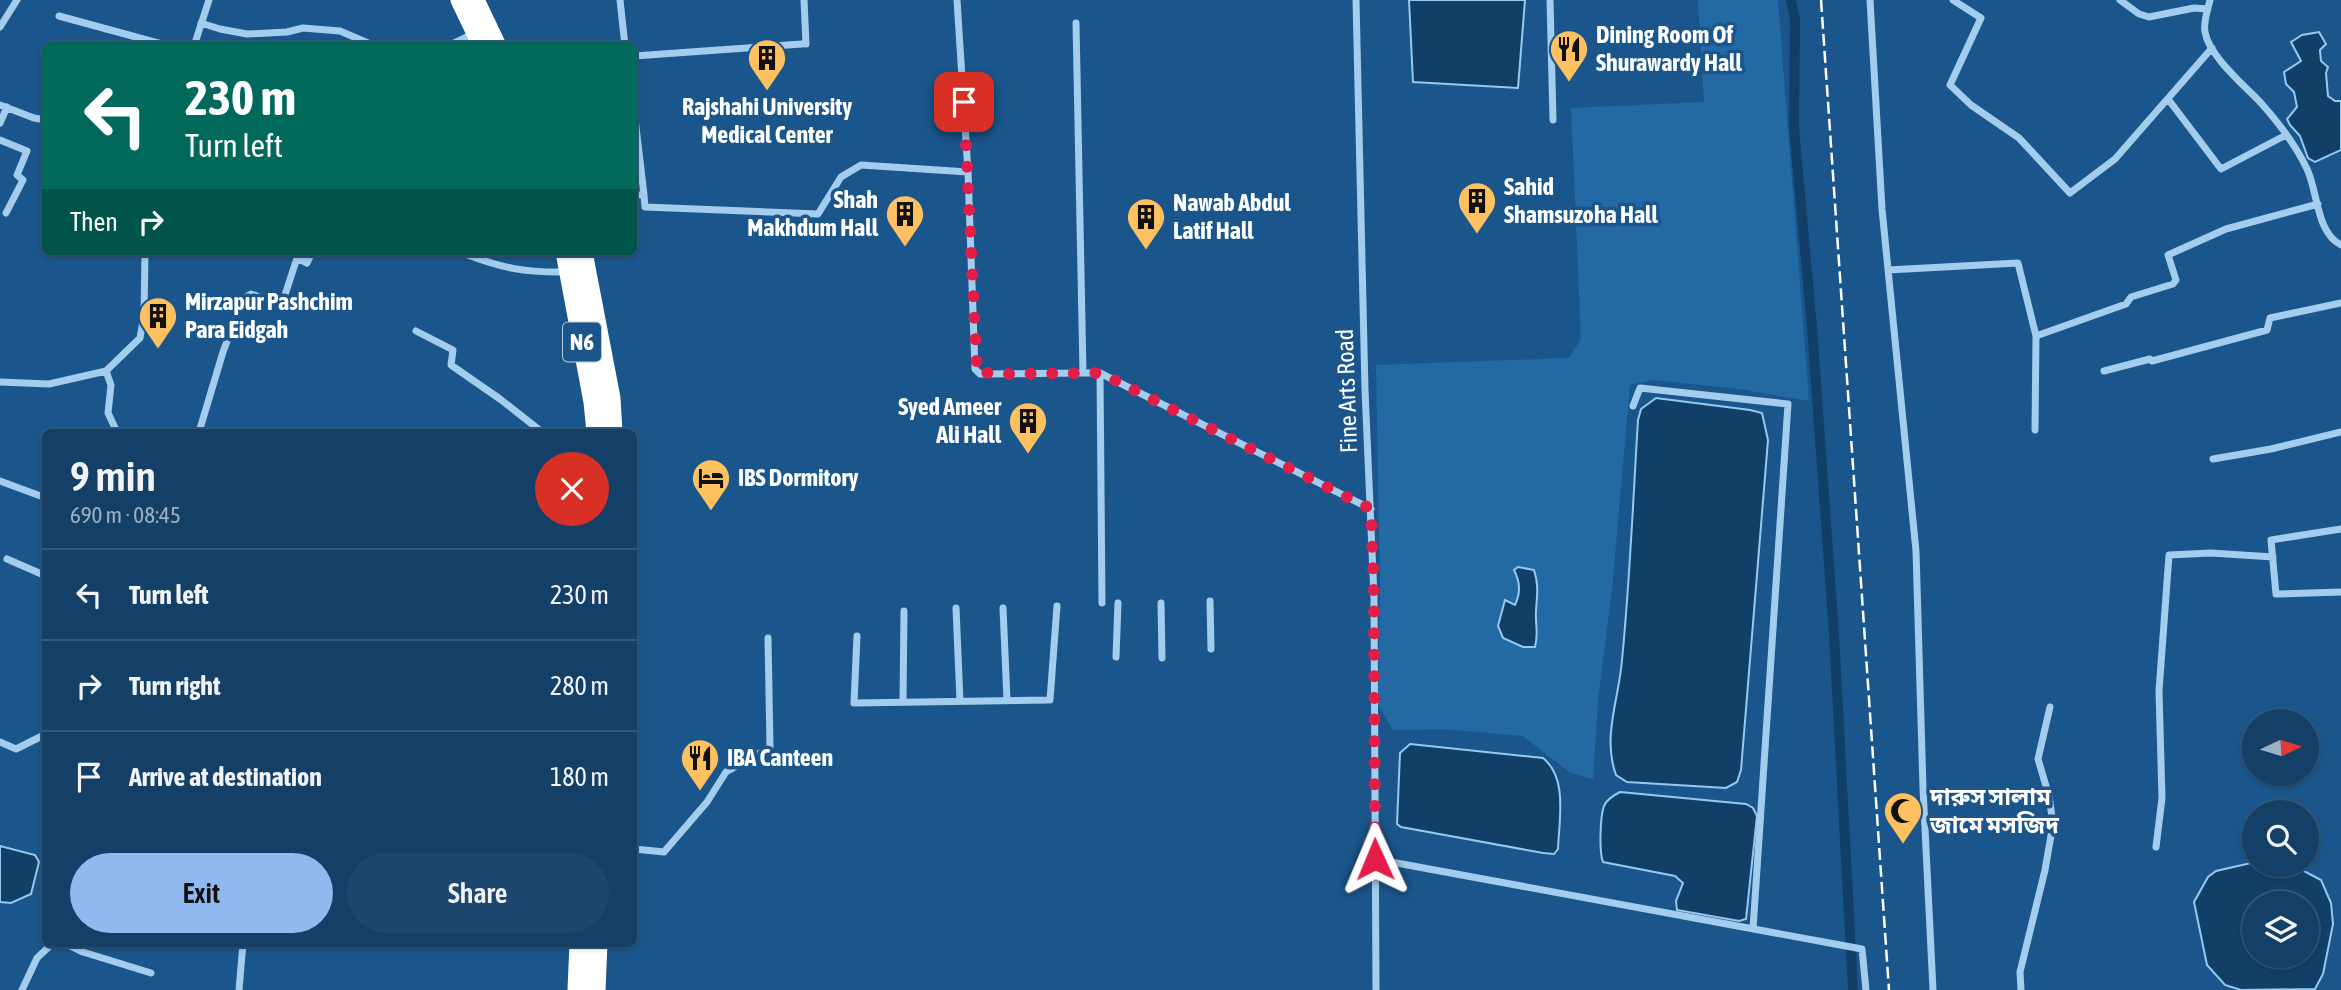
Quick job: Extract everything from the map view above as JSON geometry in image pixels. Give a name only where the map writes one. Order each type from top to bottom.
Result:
[{"type":"highway","points":[[460,0],[482,35]]},
{"type":"highway","points":[[475,0],[482,35]]},
{"type":"highway","name":"N6","points":[[566,256],[596,429]]},
{"type":"highway","name":"N6","points":[[584,256],[611,398],[613,429]]},
{"type":"highway","points":[[577,990],[579,947]]},
{"type":"highway","points":[[596,990],[598,947]]},
{"type":"street","points":[[0,27],[17,0]]},
{"type":"street","points":[[195,42],[209,0]]},
{"type":"street","points":[[620,0],[625,42]]},
{"type":"street","points":[[637,56],[804,44],[804,0]]},
{"type":"street","points":[[957,0],[977,372],[1100,373],[1371,509]]},
{"type":"street","name":"Fine Arts Road","points":[[1356,0],[1365,390],[1374,597],[1376,990]]},
{"type":"street","points":[[1550,0],[1553,120]]},
{"type":"street","points":[[1870,0],[1882,209],[1916,551],[1933,990]]},
{"type":"street","points":[[1953,0],[1981,18],[1950,85],[1971,104],[2019,138],[2070,192],[2115,159],[2212,48]]},
{"type":"street","points":[[2120,0],[2138,14],[2149,17],[2209,4],[2204,32],[2212,48],[2286,135],[2308,169],[2327,231],[2333,241],[2341,245]]},
{"type":"street","points":[[59,16],[154,42]]},
{"type":"street","points":[[201,23],[247,34],[313,28],[340,32],[358,42]]},
{"type":"street","points":[[1076,23],[1083,373]]},
{"type":"street","points":[[460,42],[482,35]]},
{"type":"street","points":[[2168,99],[2221,169],[2286,135]]},
{"type":"street","points":[[0,123],[3,106],[42,119]]},
{"type":"street","points":[[637,136],[645,207],[818,214],[841,177],[861,165],[968,172]]},
{"type":"street","points":[[0,140],[27,151],[17,175],[23,180],[6,212]]},
{"type":"street","points":[[637,195],[644,195]]},
{"type":"street","points":[[2036,337],[2126,304],[2131,297],[2174,284],[2176,280],[2168,255],[2226,229],[2318,204]]},
{"type":"street","points":[[0,382],[49,384],[106,371],[140,338],[145,303],[145,256]]},
{"type":"street","points":[[201,429],[223,352],[243,299],[251,294],[276,303],[283,301],[297,258],[307,263],[311,256]]},
{"type":"street","points":[[470,256],[493,265],[532,273],[570,272]]},
{"type":"street","points":[[1888,270],[2018,264],[2036,337],[2035,430]]},
{"type":"street","points":[[2104,371],[2255,334],[2269,329],[2270,318],[2341,303]]},
{"type":"street","points":[[416,331],[453,350],[451,365],[538,429]]},
{"type":"street","points":[[106,371],[111,385],[108,413],[116,429]]},
{"type":"street","points":[[1100,373],[1102,603]]},
{"type":"street","points":[[1633,406],[1640,388],[1788,404],[1753,929]]},
{"type":"street","points":[[2213,459],[2271,449],[2341,432]]},
{"type":"street","points":[[0,481],[42,497]]},
{"type":"street","points":[[2341,529],[2272,540],[2276,594],[2341,592]]},
{"type":"street","points":[[2156,847],[2162,798],[2160,691],[2169,555],[2211,553],[2273,557]]},
{"type":"street","points":[[7,559],[42,574]]},
{"type":"street","points":[[1210,601],[1211,649]]},
{"type":"street","points":[[1116,657],[1118,603]]},
{"type":"street","points":[[1161,603],[1162,658]]},
{"type":"street","points":[[857,636],[854,703],[1050,700],[1057,606]]},
{"type":"street","points":[[956,608],[960,701]]},
{"type":"street","points":[[1003,608],[1007,700]]},
{"type":"street","points":[[903,702],[904,611]]},
{"type":"street","points":[[637,849],[664,852],[708,802],[726,772],[770,747],[768,638]]},
{"type":"street","points":[[2021,990],[2020,972],[2045,870],[2053,824],[2049,796],[2038,759],[2050,707]]},
{"type":"street","points":[[0,742],[16,749],[42,736]]},
{"type":"street","points":[[1375,859],[1862,949],[1866,990]]},
{"type":"street","points":[[22,990],[37,958],[49,947]]},
{"type":"street","points":[[74,947],[151,973]]},
{"type":"street","points":[[240,990],[243,947]]},
{"type":"shaded area","points":[[1409,0],[1525,0],[1518,88],[1413,82]]},
{"type":"shaded area","points":[[1698,0],[1778,0],[1809,401],[1739,389],[1653,380],[1630,385],[1612,590],[1598,700],[1593,779],[1569,772],[1523,736],[1444,729],[1393,730],[1378,705],[1380,589],[1376,365],[1569,358],[1581,339],[1571,108],[1704,102]]},
{"type":"shaded area","points":[[2319,32],[2326,44],[2320,50],[2321,61],[2328,67],[2328,96],[2335,101],[2341,101],[2341,150],[2315,162],[2308,158],[2300,136],[2287,119],[2297,107],[2294,92],[2286,84],[2284,72],[2301,61],[2291,42],[2302,35]]},
{"type":"shaded area","points":[[1656,398],[1762,413],[1768,440],[1741,770],[1737,782],[1726,788],[1627,782],[1616,775],[1612,761],[1611,732],[1625,630],[1638,420],[1641,409]]},
{"type":"shaded area","points":[[1518,567],[1534,570],[1536,575],[1535,647],[1523,647],[1503,638],[1498,626],[1505,600],[1515,605],[1517,600],[1519,587],[1514,570]]},
{"type":"shaded area","points":[[1410,744],[1543,758],[1551,766],[1559,788],[1558,849],[1554,854],[1543,853],[1401,827],[1397,824],[1400,753]]},
{"type":"shaded area","points":[[1620,792],[1746,804],[1753,808],[1757,816],[1746,919],[1739,921],[1677,910],[1676,901],[1683,883],[1675,876],[1603,862],[1601,826],[1604,806]]},
{"type":"shaded area","points":[[0,846],[35,855],[39,862],[31,894],[11,903],[0,902]]},
{"type":"shaded area","points":[[2242,865],[2242,877],[2315,877],[2321,880],[2331,903],[2333,924],[2323,974],[2315,989],[2241,990],[2225,985],[2207,965],[2194,902],[2208,877],[2216,871]]},
{"type":"waterway","points":[[1791,0],[1795,20],[1794,128],[1812,327],[1834,634],[1853,990]]},
{"type":"railway","points":[[1821,0],[1889,990]]},
{"type":"place","name":"Dining Room Of Shurawardy Hall","points":[[1569,83]]},
{"type":"place","name":"Rajshahi University Medical Center","points":[[767,92]]},
{"type":"place","name":"Sahid Shamsuzoha Hall","points":[[1477,235]]},
{"type":"place","name":"Shah Makhdum Hall","points":[[905,248]]},
{"type":"place","name":"Nawab Abdul Latif Hall","points":[[1146,251]]},
{"type":"place","name":"Mirzapur Pashchim Para Eidgah","points":[[158,350]]},
{"type":"place","name":"Syed Ameer Ali Hall","points":[[1028,455]]},
{"type":"place","name":"IBS Dormitory","points":[[711,512]]},
{"type":"place","name":"IBA Canteen","points":[[700,792]]},
{"type":"place","name":"দারুস সালাম জামে মসজিদ","points":[[1903,845]]},
{"type":"route","points":[[964,102],[977,372],[1100,373],[1371,509],[1375,859]]}]
